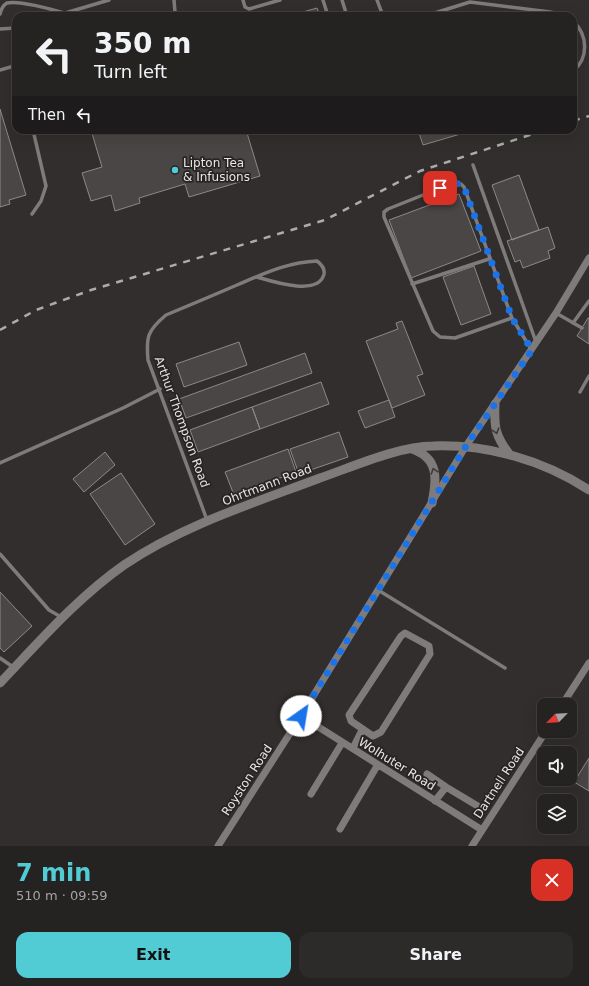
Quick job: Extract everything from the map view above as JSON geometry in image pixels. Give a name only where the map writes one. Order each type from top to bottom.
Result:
[{"type":"main road","points":[[495,404],[494,427],[496,434],[510,455]]},
{"type":"main road","name":"Ohrtmann Road","points":[[0,683],[84,597],[124,565],[207,521],[371,460],[412,449],[431,446],[466,446],[510,455],[546,466],[589,490]]},
{"type":"main road","points":[[412,449],[427,456],[433,466],[436,477],[432,502]]},
{"type":"street","name":"Royston Road","points":[[218,846],[301,716],[466,446],[532,350],[589,258]]},
{"type":"street","points":[[408,634],[428,645],[431,648],[430,654],[381,732],[373,736],[362,730],[351,721],[349,715],[401,636],[408,634]]},
{"type":"street","points":[[566,698],[589,663]]},
{"type":"street","name":"Wolhuter Road","points":[[301,716],[342,743],[353,748],[378,766],[482,830]]},
{"type":"street","points":[[353,748],[362,730]]},
{"type":"street","name":"Dartnell Road","points":[[472,846],[541,738]]},
{"type":"street","points":[[311,794],[342,743]]},
{"type":"street","points":[[340,829],[378,766]]},
{"type":"street","points":[[427,774],[481,808]]},
{"type":"street","points":[[435,801],[446,787]]},
{"type":"lane","points":[[67,12],[109,0]]},
{"type":"lane","points":[[174,0],[174,12]]},
{"type":"lane","points":[[243,0],[245,7],[249,9],[280,0]]},
{"type":"lane","points":[[322,0],[326,12]]},
{"type":"lane","points":[[342,0],[346,12]]},
{"type":"lane","points":[[377,0],[382,12]]},
{"type":"lane","points":[[0,14],[1,8],[11,2],[22,3],[60,12]]},
{"type":"lane","points":[[438,12],[470,2],[550,12]]},
{"type":"lane","points":[[577,25],[580,28],[586,48],[581,65],[577,68]]},
{"type":"lane","points":[[0,29],[12,28]]},
{"type":"lane","points":[[0,70],[12,67]]},
{"type":"lane","points":[[32,214],[41,201],[46,186],[34,134]]},
{"type":"lane","points":[[472,164],[536,342]]},
{"type":"lane","points":[[512,318],[455,338],[440,337],[433,332],[384,217],[384,212],[388,209],[453,183],[460,184],[464,187],[489,259],[512,318],[532,350]]},
{"type":"lane","points":[[412,284],[489,259]]},
{"type":"lane","name":"Arthur Thompson Road","points":[[207,521],[160,389],[148,360],[146,341],[155,324],[166,315],[257,277],[299,261],[316,261],[322,266],[324,271],[323,276],[318,283],[301,287],[257,277]]},
{"type":"lane","points":[[573,323],[589,300]]},
{"type":"lane","points":[[556,313],[582,328]]},
{"type":"lane","points":[[580,392],[589,376]]},
{"type":"lane","points":[[0,463],[123,408],[160,389]]},
{"type":"lane","points":[[0,554],[49,610],[62,618]]},
{"type":"lane","points":[[378,590],[505,668]]},
{"type":"lane","points":[[0,658],[14,668]]},
{"type":"building","points":[[317,8],[318,12],[303,12]]},
{"type":"building","points":[[0,109],[26,195],[9,200],[10,204],[0,207]]},
{"type":"building","name":"Lipton Tea & Infusions","points":[[92,134],[247,134],[260,176],[189,197],[185,184],[139,198],[140,203],[115,211],[111,195],[91,201],[82,173],[102,167]]},
{"type":"building","points":[[419,134],[460,134],[423,145]]},
{"type":"building","points":[[519,175],[539,230],[512,240],[492,185]]},
{"type":"building","points":[[459,194],[481,251],[411,278],[389,220]]},
{"type":"building","points":[[548,227],[555,248],[548,251],[550,258],[523,268],[520,260],[515,262],[507,241]]},
{"type":"building","points":[[474,266],[491,314],[461,325],[443,277]]},
{"type":"building","points":[[589,318],[589,344],[577,336]]},
{"type":"building","points":[[402,321],[423,374],[417,376],[425,395],[392,408],[366,341],[398,329],[396,323]]},
{"type":"building","points":[[239,342],[247,365],[184,387],[176,364]]},
{"type":"building","points":[[305,353],[312,373],[186,418],[179,399]]},
{"type":"building","points":[[321,382],[329,404],[260,429],[252,407]]},
{"type":"building","points":[[389,400],[395,417],[365,428],[358,411]]},
{"type":"building","points":[[252,407],[260,429],[198,452],[190,430]]},
{"type":"building","points":[[339,432],[348,457],[299,474],[290,449]]},
{"type":"building","points":[[288,449],[296,472],[234,495],[225,472]]},
{"type":"building","points":[[105,452],[115,465],[84,492],[73,479]]},
{"type":"building","points":[[121,473],[155,524],[125,545],[90,494]]},
{"type":"building","points":[[0,592],[32,626],[4,652],[0,648]]},
{"type":"building","points":[[589,758],[589,791],[577,784],[577,777]]},
{"type":"railway","points":[[577,120],[589,116]]},
{"type":"railway","points":[[0,330],[36,310],[91,290],[325,220],[420,171],[533,134]]},
{"type":"place","name":"Lipton Tea & Infusions","points":[[175,170]]},
{"type":"route","points":[[301,716],[466,446],[532,350],[512,318],[489,259],[464,187],[460,184],[453,183],[440,188]]}]
